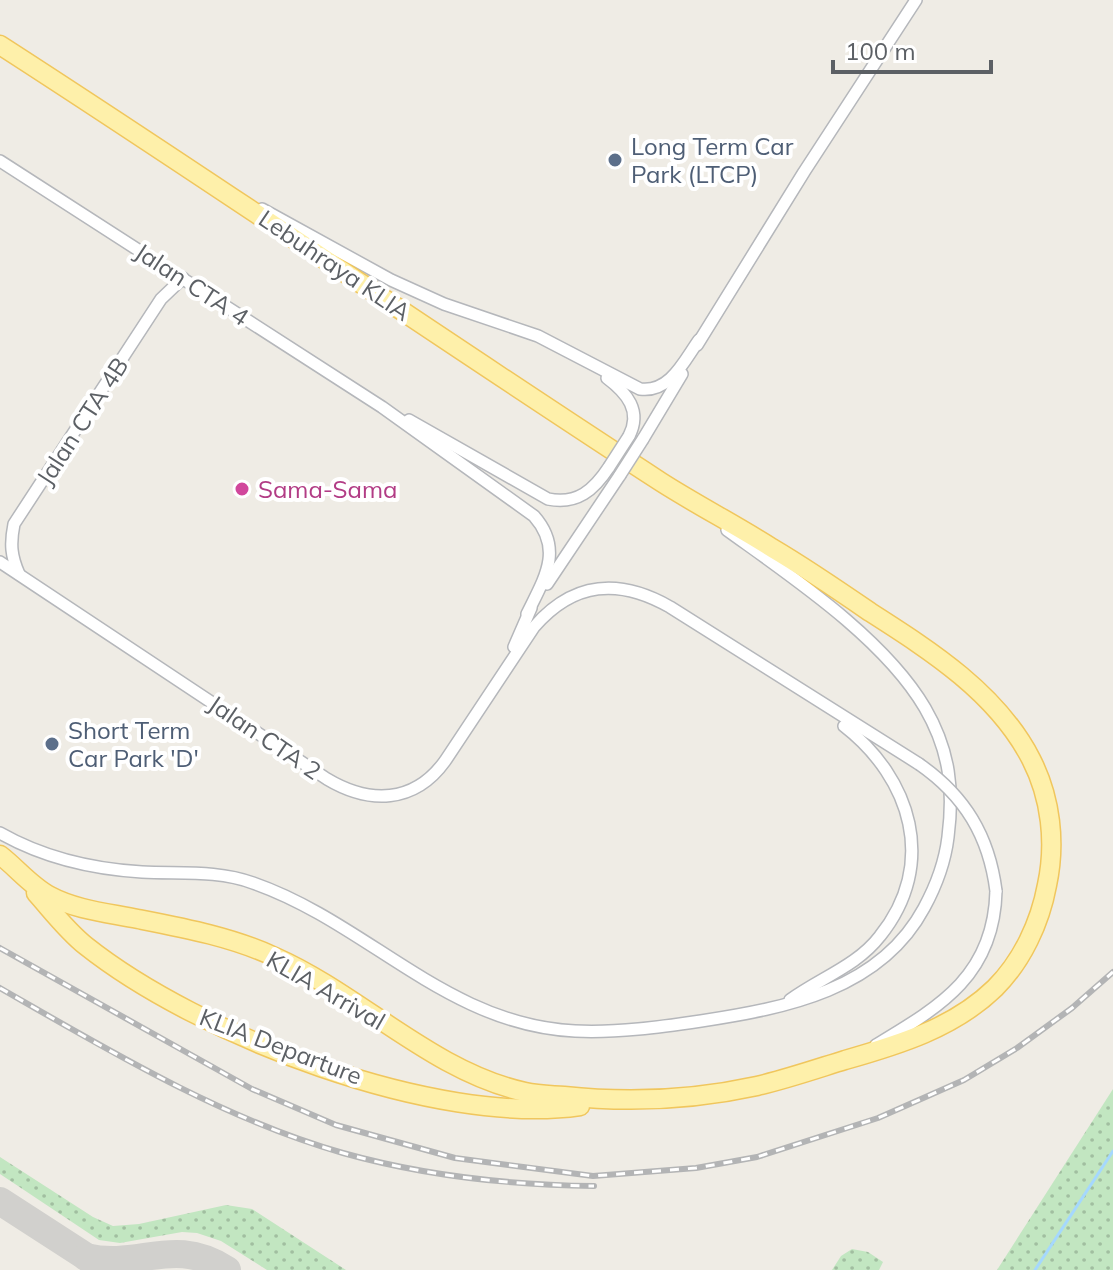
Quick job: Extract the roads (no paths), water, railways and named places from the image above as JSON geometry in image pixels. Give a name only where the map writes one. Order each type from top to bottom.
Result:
[{"type":"main road","name":"Lebuhraya KLIA","points":[[0,45],[668,487],[772,548],[918,643],[981,694],[1017,735],[1031,759],[1043,788],[1051,836],[1048,880],[1039,916],[1010,970],[974,1005],[933,1030],[757,1086],[653,1101],[612,1101]]},
{"type":"main road","name":"KLIA Arrival","points":[[0,855],[36,887],[55,899],[91,910],[214,936],[275,956],[306,972],[415,1043],[476,1074],[524,1092],[612,1101]]},
{"type":"main road","name":"KLIA Departure","points":[[0,863],[34,890],[83,944],[163,998],[274,1049],[338,1072],[407,1091],[490,1107],[534,1110],[612,1101]]},
{"type":"street","points":[[228,195],[275,215],[391,280],[444,304],[538,336],[633,386],[656,389],[670,380],[699,340],[916,0]]},
{"type":"street","name":"Jalan CTA 4","points":[[0,161],[382,407]]},
{"type":"street","name":"Jalan CTA 4B","points":[[19,575],[12,558],[14,524],[161,299],[183,278]]},
{"type":"street","points":[[527,614],[643,439],[699,340]]},
{"type":"street","points":[[382,407],[548,499],[566,500],[595,487],[629,436],[635,421],[629,400],[584,361]]},
{"type":"street","points":[[382,407],[541,524],[549,543],[549,564],[505,670]]},
{"type":"street","points":[[0,833],[48,855],[88,866],[123,871],[217,874],[253,883],[306,906],[418,977],[477,1009],[527,1026],[578,1031],[646,1028],[732,1017],[815,997],[854,979],[886,957],[909,933],[930,898],[943,864],[952,807],[949,771],[936,729],[924,706],[885,657],[861,634],[806,589],[668,487]]},
{"type":"street","name":"Jalan CTA 2","points":[[0,562],[327,779],[353,793],[390,796],[412,789],[433,775],[505,670]]},
{"type":"street","points":[[505,670],[534,627],[559,603],[586,591],[614,587],[643,593],[919,764],[949,788],[974,819],[987,848],[996,891],[988,940],[967,979],[935,1008],[852,1058]]},
{"type":"street","points":[[783,1005],[835,974],[881,936],[905,887],[911,845],[903,799],[886,767],[853,733],[801,691]]},
{"type":"waterway","points":[[1035,1270],[1113,1151]]},
{"type":"railway","points":[[0,948],[252,1089],[336,1125],[455,1158],[593,1176],[696,1168],[757,1157],[878,1118],[964,1080],[1017,1048],[1072,1008],[1113,972]]},
{"type":"railway","points":[[0,988],[167,1081],[298,1139],[374,1161],[436,1173],[530,1184],[594,1186]]},
{"type":"place","name":"Long Term Car Park (LTCP)","points":[[615,160]]},
{"type":"place","name":"Sama-Sama","points":[[242,489]]},
{"type":"place","name":"Short Term Car Park 'D'","points":[[52,744]]}]
